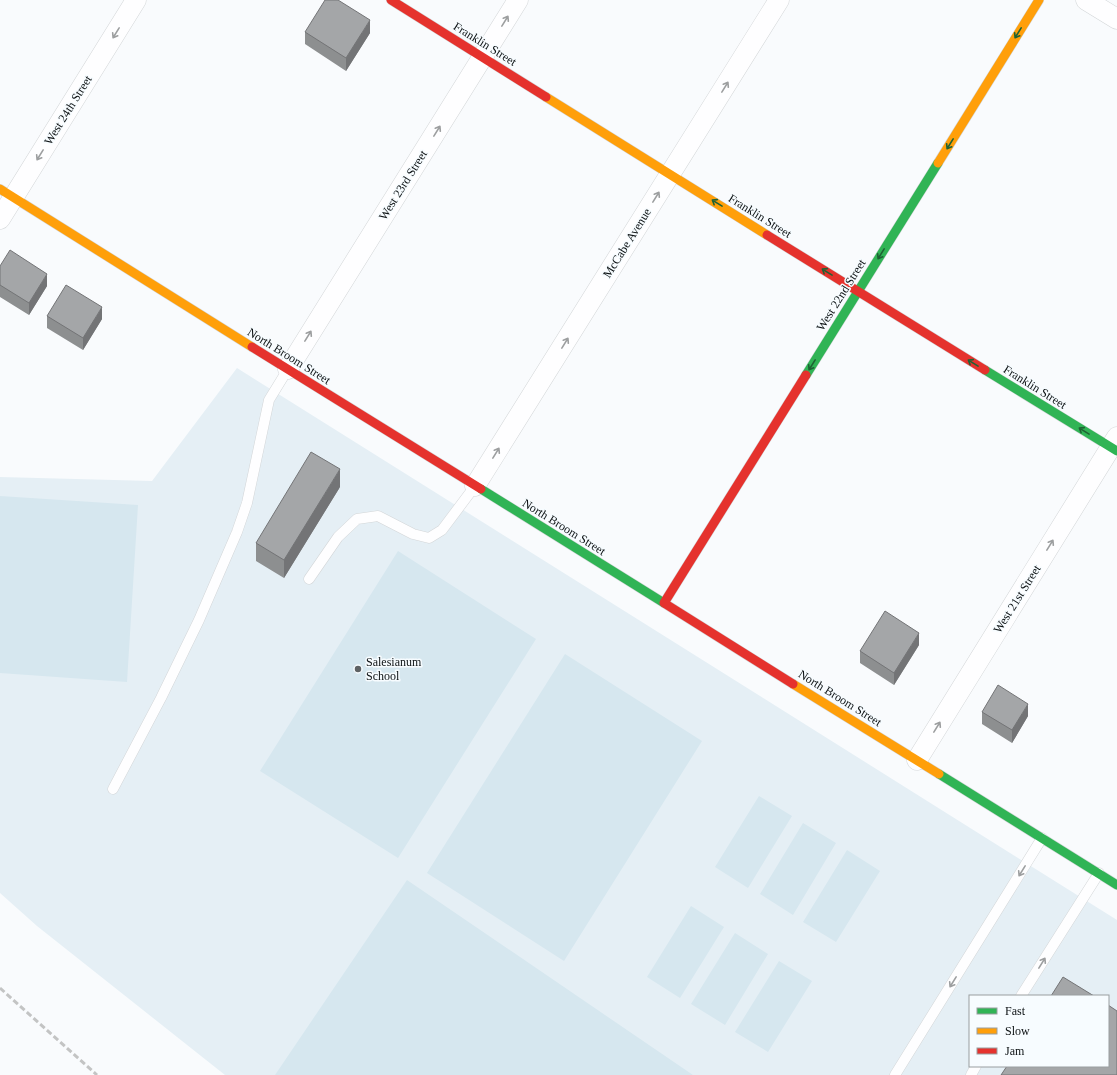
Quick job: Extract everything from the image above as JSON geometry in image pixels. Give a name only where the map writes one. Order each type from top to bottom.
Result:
[{"type":"street","name":"West 24th Street","points":[[0,219],[7,194],[136,0]]},
{"type":"street","name":"Franklin Street","points":[[391,0],[858,292],[1115,445]]},
{"type":"street","name":"West 23rd Street","points":[[288,369],[518,0]]},
{"type":"street","name":"McCabe Avenue","points":[[475,486],[779,0]]},
{"type":"street","name":"West 22nd Street","points":[[664,603],[1039,0]]},
{"type":"street","points":[[1086,0],[1117,19]]},
{"type":"street","name":"North Broom Street","points":[[7,194],[1117,884]]},
{"type":"street","name":"West 21st Street","points":[[916,760],[1115,445]]},
{"type":"lane","points":[[113,789],[161,698],[192,634],[237,532],[247,503],[269,400],[288,369]]},
{"type":"lane","points":[[309,578],[338,537],[357,519],[378,516],[413,534],[429,538],[442,530],[475,486]]},
{"type":"lane","points":[[895,1075],[1042,838]]},
{"type":"lane","points":[[1022,995],[1099,873]]},
{"type":"shaded area","name":"Salesianum School","points":[[237,368],[1117,920],[1117,1075],[225,1075],[37,926],[0,893],[0,477],[152,481]]},
{"type":"shaded area","points":[[0,496],[138,505],[127,682],[0,673]]},
{"type":"shaded area","points":[[398,551],[536,639],[398,858],[260,771]]},
{"type":"shaded area","points":[[565,654],[702,741],[564,961],[427,873]]},
{"type":"shaded area","points":[[759,796],[792,816],[748,888],[715,867]]},
{"type":"shaded area","points":[[803,823],[836,843],[793,915],[760,894]]},
{"type":"shaded area","points":[[847,850],[880,871],[836,942],[803,922]]},
{"type":"shaded area","points":[[407,880],[693,1075],[275,1075]]},
{"type":"shaded area","points":[[691,906],[724,927],[680,998],[647,977]]},
{"type":"shaded area","points":[[735,933],[768,954],[725,1025],[691,1004]]},
{"type":"shaded area","points":[[779,961],[812,981],[768,1052],[735,1032]]},
{"type":"building","points":[[325,0],[338,0],[370,20],[346,58],[305,32]]},
{"type":"building","points":[[10,250],[47,274],[29,303],[0,285],[0,266]]},
{"type":"building","points":[[66,285],[102,307],[83,338],[47,316]]},
{"type":"building","points":[[311,452],[340,469],[284,560],[256,543]]},
{"type":"building","points":[[885,611],[919,633],[894,673],[860,651]]},
{"type":"building","points":[[998,685],[1028,704],[1012,730],[982,712]]},
{"type":"building","points":[[1063,977],[1092,995],[1052,995]]},
{"type":"building","points":[[1109,1006],[1117,1011],[1117,1075],[1001,1075],[1006,1067],[1109,1067]]},
{"type":"railway","points":[[0,988],[97,1075]]},
{"type":"traffic: fast","points":[[806,375],[938,163]]},
{"type":"traffic: fast","points":[[985,370],[1117,451]]},
{"type":"traffic: fast","points":[[481,489],[664,603]]},
{"type":"traffic: fast","points":[[939,774],[1117,885]]},
{"type":"traffic: slow","points":[[938,163],[1039,0]]},
{"type":"traffic: slow","points":[[546,97],[767,235]]},
{"type":"traffic: slow","points":[[0,189],[252,347]]},
{"type":"traffic: slow","points":[[793,684],[939,774]]},
{"type":"traffic: jam","points":[[391,0],[546,97]]},
{"type":"traffic: jam","points":[[767,235],[985,370]]},
{"type":"traffic: jam","points":[[252,347],[481,489]]},
{"type":"traffic: jam","points":[[664,603],[806,375]]},
{"type":"traffic: jam","points":[[664,603],[793,684]]},
{"type":"place","name":"Salesianum School","points":[[358,669]]}]
